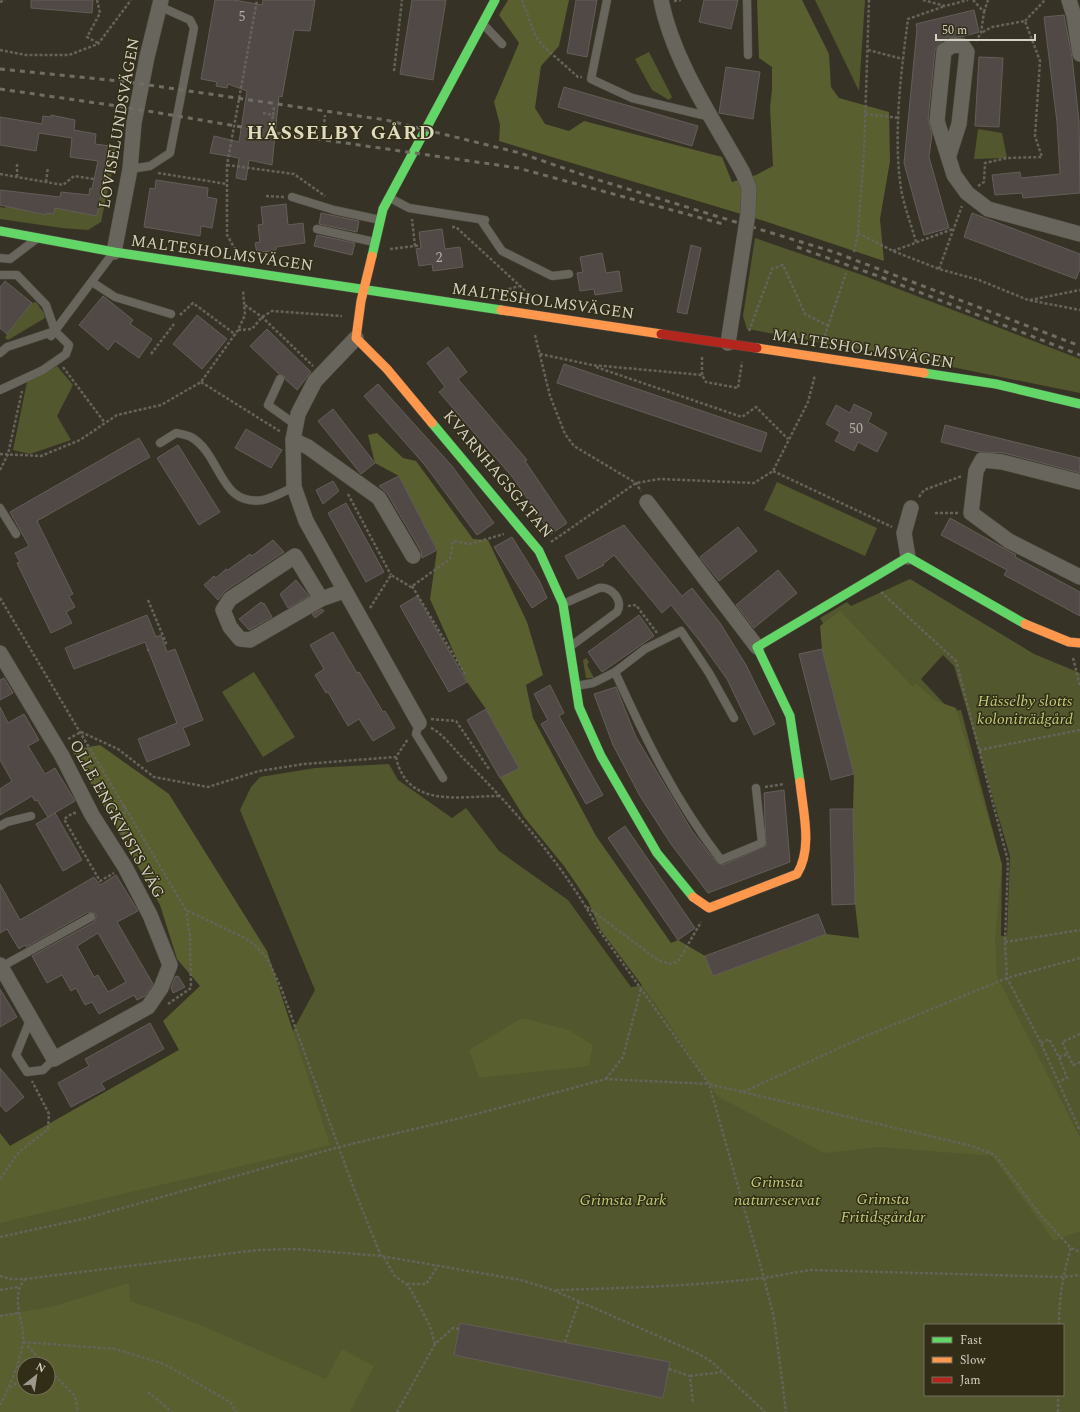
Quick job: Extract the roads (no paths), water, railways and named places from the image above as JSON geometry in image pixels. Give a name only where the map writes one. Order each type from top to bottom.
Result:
[{"type":"street","points":[[417,720],[306,521],[294,487],[293,440],[298,414],[315,381],[356,338],[364,290],[383,209],[495,0]]},
{"type":"street","points":[[661,0],[665,22],[684,66],[743,173],[749,188],[748,213],[728,343]]},
{"type":"street","points":[[1068,0],[1074,16],[1080,54]]},
{"type":"street","name":"LOVISELUNDSVÄGEN","points":[[114,252],[130,169],[134,123],[147,56],[160,3]]},
{"type":"street","points":[[949,155],[959,124],[967,52],[963,46],[953,45],[944,51],[938,121],[954,175],[967,193],[988,209],[1080,234]]},
{"type":"street","name":"MALTESHOLMSVÄGEN","points":[[0,231],[114,252],[996,384],[1080,404]]},
{"type":"street","name":"KVARNHAGSGATAN","points":[[356,338],[387,369],[539,551],[563,604],[571,646],[579,707],[601,756],[657,853],[691,896],[709,908],[797,874],[803,864],[806,852],[800,782],[790,716],[757,647]]},
{"type":"street","points":[[293,440],[308,447],[379,498],[413,556]]},
{"type":"street","points":[[1080,482],[1002,462],[982,460],[976,471],[971,513],[1009,540],[1080,577]]},
{"type":"street","points":[[647,502],[757,647],[908,557]]},
{"type":"street","points":[[908,557],[904,533],[911,508]]},
{"type":"street","points":[[321,599],[295,556],[230,599],[223,610],[230,627],[240,639],[250,640],[321,599],[344,591]]},
{"type":"street","points":[[908,557],[1032,628],[1069,642],[1080,643]]},
{"type":"street","name":"OLLE ENGKVISTS VÄG","points":[[0,653],[62,756],[92,815],[120,860],[150,914],[170,965],[155,1007],[54,1060]]},
{"type":"street","points":[[0,966],[54,1060]]},
{"type":"lane","points":[[607,0],[591,79],[632,98],[713,118]]},
{"type":"lane","points":[[747,0],[748,55]]},
{"type":"lane","points":[[130,169],[150,166],[170,153],[194,28],[190,20],[160,3]]},
{"type":"lane","points":[[482,23],[502,44]]},
{"type":"lane","points":[[292,197],[334,210],[381,220]]},
{"type":"lane","points":[[389,198],[409,208],[484,220],[502,251],[552,276],[569,274]]},
{"type":"lane","points":[[317,229],[374,247]]},
{"type":"lane","points":[[0,258],[10,259],[38,238]]},
{"type":"lane","points":[[0,353],[7,347],[53,333],[114,252]]},
{"type":"lane","points":[[0,275],[17,275],[46,305],[53,333],[69,345],[66,354],[43,370],[0,390]]},
{"type":"lane","points":[[92,282],[115,297],[175,315]]},
{"type":"lane","points":[[280,379],[268,405],[296,425]]},
{"type":"lane","points":[[160,442],[176,433],[191,437],[208,452],[228,489],[246,501],[264,500],[294,487]]},
{"type":"lane","points":[[0,508],[16,534]]},
{"type":"lane","points":[[563,604],[599,588],[605,587],[611,590],[620,602],[620,607],[617,612],[571,646]]},
{"type":"lane","points":[[576,686],[593,683],[615,672],[645,648],[681,631],[709,673],[734,718]]},
{"type":"lane","points":[[615,672],[647,743],[657,761],[699,832],[721,860],[762,843],[756,788]]},
{"type":"lane","points":[[417,720],[416,734],[443,778]]},
{"type":"lane","points":[[0,826],[7,822],[31,816]]},
{"type":"lane","points":[[0,966],[91,917]]},
{"type":"lane","points":[[30,1020],[16,1054],[27,1072],[43,1070],[54,1060]]},
{"type":"railway","points":[[0,69],[128,82],[386,120],[520,153],[595,179],[834,252],[1080,346]]},
{"type":"railway","points":[[0,89],[124,107],[283,134],[518,168],[723,224]]},
{"type":"railway","points":[[797,247],[878,276],[1080,355]]},
{"type":"district","name":"HÄSSELBY GÅRD","points":[[341,133]]},
{"type":"park label","name":"Hässelby slotts koloniträdgård","points":[[1025,710]]},
{"type":"park label","name":"Grimsta naturreservat","points":[[777,1191]]},
{"type":"park label","name":"Grimsta Park","points":[[623,1200]]},
{"type":"park label","name":"Grimsta Fritidsgårdar","points":[[883,1208]]}]
